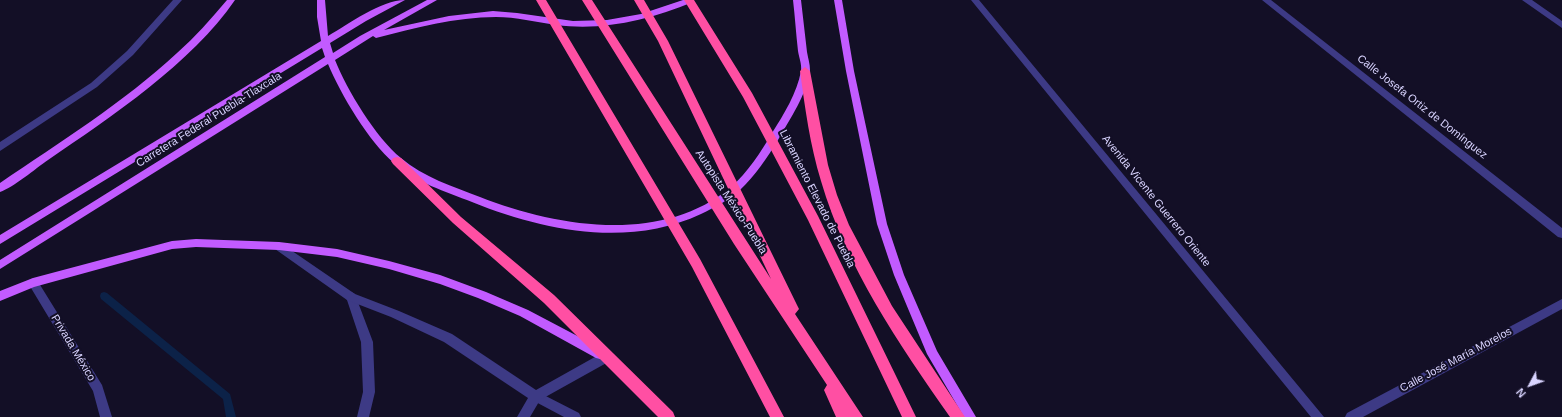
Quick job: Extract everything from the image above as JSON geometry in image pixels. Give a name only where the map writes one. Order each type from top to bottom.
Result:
[{"type":"highway","points":[[541,0],[696,263],[777,417]]},
{"type":"highway","name":"Autopista México-Puebla","points":[[587,0],[738,240],[856,417]]},
{"type":"highway","points":[[639,0],[663,42],[699,114],[843,417]]},
{"type":"highway","name":"Libramiento Elevado de Puebla","points":[[690,0],[748,96],[814,219],[909,417]]},
{"type":"highway","points":[[805,70],[820,155],[831,195],[844,227],[860,261],[880,296],[958,417]]},
{"type":"highway","points":[[397,161],[457,220],[549,299],[668,417]]},
{"type":"main road","points":[[0,188],[100,120],[149,83],[187,50],[231,0]]},
{"type":"main road","points":[[321,0],[322,36],[331,65],[346,94],[369,127],[397,161],[448,188],[512,213],[542,220],[598,229],[627,230],[651,227],[676,221],[698,212],[721,199],[746,179],[757,166],[782,124],[805,70],[797,0]]},
{"type":"main road","name":"Carretera Federal Puebla-Tlaxcala","points":[[0,240],[363,19],[401,0]]},
{"type":"main road","name":"Carretera Federal Puebla-Tlaxcala","points":[[0,265],[363,38],[433,0]]},
{"type":"main road","points":[[363,38],[438,22],[493,14],[523,15],[557,22],[589,24],[613,22],[659,12],[690,0]]},
{"type":"main road","points":[[838,0],[850,71],[881,216],[896,268],[934,354],[970,417]]},
{"type":"main road","points":[[0,296],[33,283],[172,245],[196,243],[279,246],[337,253],[389,264],[440,280],[482,295],[524,313],[606,357]]},
{"type":"street","points":[[0,147],[94,85],[130,53],[178,0]]},
{"type":"street","name":"Avenida Vicente Guerrero Oriente","points":[[975,0],[1318,417]]},
{"type":"street","name":"Calle Josefa Ortiz de Domínguez","points":[[1266,0],[1562,234]]},
{"type":"street","points":[[1526,0],[1562,25]]},
{"type":"street","points":[[279,246],[351,297],[395,314],[448,338],[536,396],[575,417]]},
{"type":"street","name":"Privada México","points":[[33,283],[98,389],[106,417]]},
{"type":"street","points":[[351,297],[367,342],[369,392],[363,417]]},
{"type":"street","name":"Calle José María Morelos","points":[[1351,417],[1562,304]]},
{"type":"street","points":[[523,417],[536,396],[606,357]]},
{"type":"waterway","points":[[104,296],[227,397],[231,417]]}]
